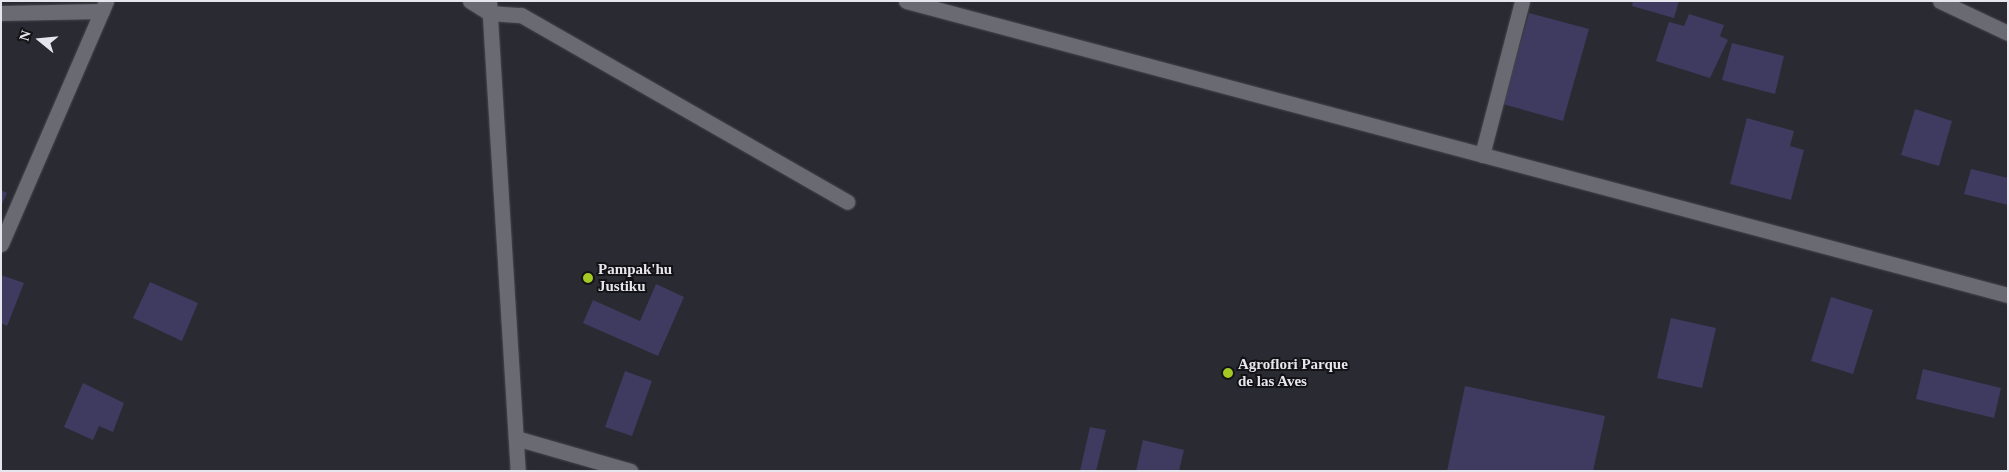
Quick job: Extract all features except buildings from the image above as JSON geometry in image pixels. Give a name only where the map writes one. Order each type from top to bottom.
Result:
[{"type":"street","points":[[470,1],[521,15],[847,202]]},
{"type":"street","points":[[906,1],[2008,295]]},
{"type":"street","points":[[1482,155],[1522,1]]},
{"type":"street","points":[[1940,1],[2008,33]]},
{"type":"street","points":[[1,13],[104,6],[1,244]]},
{"type":"street","points":[[489,7],[518,471]]},
{"type":"street","points":[[516,438],[630,471]]},
{"type":"place","name":"Pampak'hu Justiku","points":[[588,278]]},
{"type":"place","name":"Agroflori Parque de las Aves","points":[[1228,373]]}]
